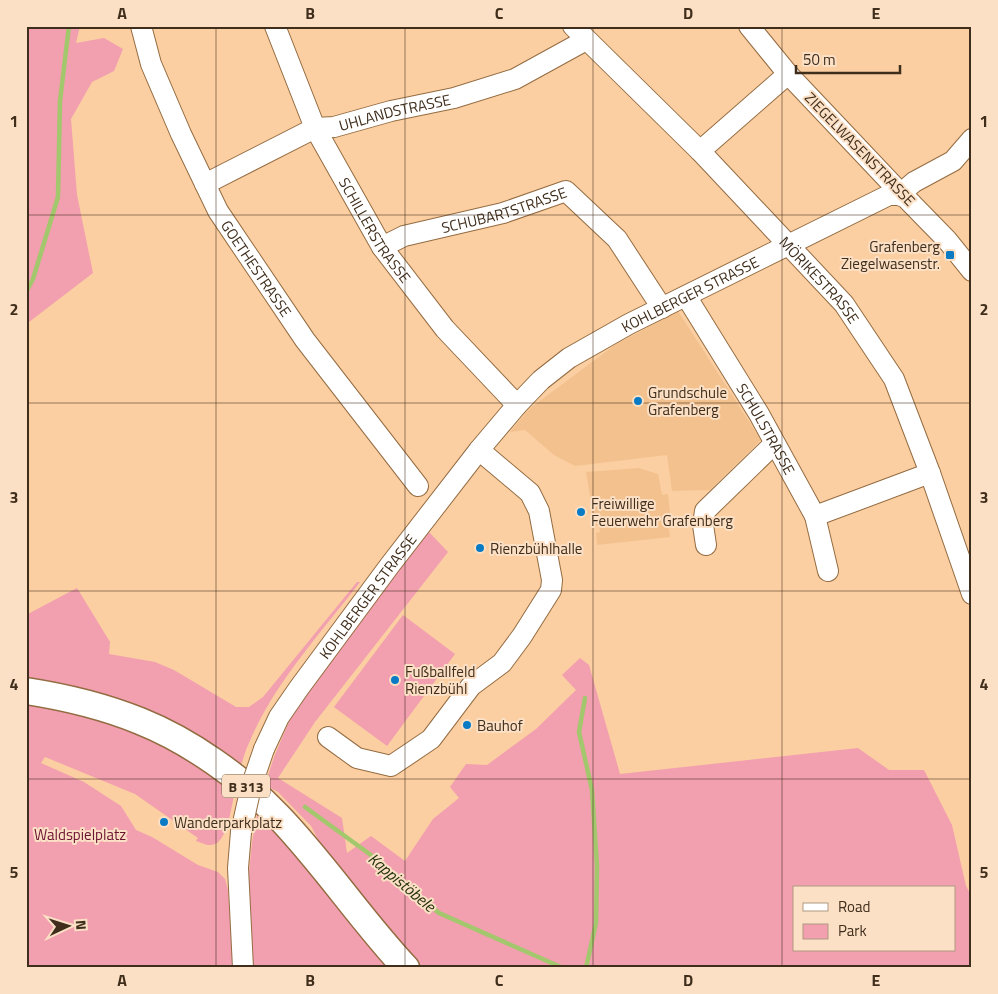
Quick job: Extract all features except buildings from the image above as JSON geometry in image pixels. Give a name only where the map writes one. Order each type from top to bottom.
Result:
[{"type":"main road","name":"B 313","points":[[26,691],[82,702],[140,721],[170,735],[217,764],[252,791],[279,816],[310,851],[380,940],[406,968]]},
{"type":"street","name":"GOETHESTRASSE","points":[[140,26],[151,64],[218,211],[305,340],[418,486]]},
{"type":"street","name":"SCHILLERSTRASSE","points":[[275,26],[314,128],[382,247],[445,328],[516,405]]},
{"type":"street","name":"ZIEGELWASENSTRASSE","points":[[749,26],[788,74],[893,185],[899,195],[906,198],[947,240],[972,271]]},
{"type":"street","name":"UHLANDSTRASSE","points":[[205,184],[314,128],[334,127],[391,111],[454,98],[515,79],[580,33]]},
{"type":"street","name":"MÖRIKESTRASSE","points":[[580,33],[700,151],[844,304],[894,379],[930,473],[972,594]]},
{"type":"street","points":[[700,151],[788,74]]},
{"type":"street","name":"KOHLBERGER STRASSE","points":[[243,968],[238,868],[241,832],[251,787],[264,748],[279,717],[390,565],[516,405],[541,380],[569,358],[629,324],[889,195],[899,195],[914,182],[953,161],[972,139]]},
{"type":"street","name":"SCHUBARTSTRASSE","points":[[382,247],[404,236],[503,213],[566,191],[617,239],[662,308]]},
{"type":"street","name":"SCHULSTRASSE","points":[[686,296],[746,392],[815,516],[828,570]]},
{"type":"street","points":[[706,545],[702,525],[705,511],[774,444]]},
{"type":"street","points":[[328,737],[357,758],[392,766],[431,739],[471,686],[502,663],[549,596],[552,580],[539,511],[530,493],[479,450]]},
{"type":"street","points":[[815,516],[930,473]]},
{"type":"shaded area","name":"Grundschule Grafenberg","points":[[678,311],[761,440],[710,490],[672,491],[667,455],[575,466],[554,455],[525,430],[510,432],[529,409],[615,345]]},
{"type":"shaded area","points":[[639,468],[658,474],[662,495],[668,494],[671,521],[668,522],[670,537],[597,545],[596,533],[600,532],[599,526],[595,526],[586,472]]},
{"type":"green space","points":[[30,26],[80,26],[76,43],[104,38],[123,49],[114,71],[92,82],[71,119],[77,195],[93,273],[29,322],[26,345],[26,28]]},
{"type":"green space","points":[[428,531],[448,552],[315,722],[278,778],[342,818],[347,853],[371,836],[405,861],[433,819],[459,798],[450,787],[466,764],[487,765],[536,729],[576,690],[562,675],[580,658],[589,665],[620,774],[858,748],[889,770],[924,770],[952,825],[966,886],[972,897],[972,968],[421,968],[387,933],[321,845],[311,826],[278,792],[265,785],[274,757],[290,719],[335,654]]},
{"type":"green space","points":[[357,582],[360,582],[299,659],[271,700],[259,721],[240,769],[26,680],[26,615],[77,588],[110,642],[109,654],[155,662],[174,670],[236,707],[249,707],[263,697]]},
{"type":"green space","name":"Fußballfeld Rienzbühl","points":[[403,615],[455,654],[387,746],[334,707]]},
{"type":"green space","name":"Waldspielplatz","points":[[26,702],[87,714],[149,737],[204,767],[235,790],[229,820],[223,835],[215,844],[208,845],[196,841],[198,838],[135,794],[45,757],[41,763],[84,782],[121,806],[136,830],[152,837],[198,865],[218,872],[225,879],[228,890],[234,968],[26,968]]},
{"type":"green space","points":[[258,811],[293,847],[391,968],[251,968],[249,873]]},
{"type":"waterway","points":[[26,292],[33,279],[58,197],[60,101],[69,26]]},
{"type":"waterway","name":"Kappistöbele","points":[[585,698],[579,732],[592,790],[597,866],[596,923],[586,968]]},
{"type":"waterway","name":"Kappistöbele","points":[[305,807],[375,858],[439,913],[563,968]]},
{"type":"place","name":"Grafenberg Ziegelwasenstr.","points":[[950,255]]},
{"type":"place","name":"Grundschule Grafenberg","points":[[638,401]]},
{"type":"place","name":"Freiwillige Feuerwehr Grafenberg","points":[[581,512]]},
{"type":"place","name":"Rienzbühlhalle","points":[[480,548]]},
{"type":"place","name":"Fußballfeld Rienzbühl","points":[[395,680]]},
{"type":"place","name":"Bauhof","points":[[467,725]]},
{"type":"place","name":"Wanderparkplatz","points":[[164,822]]}]
